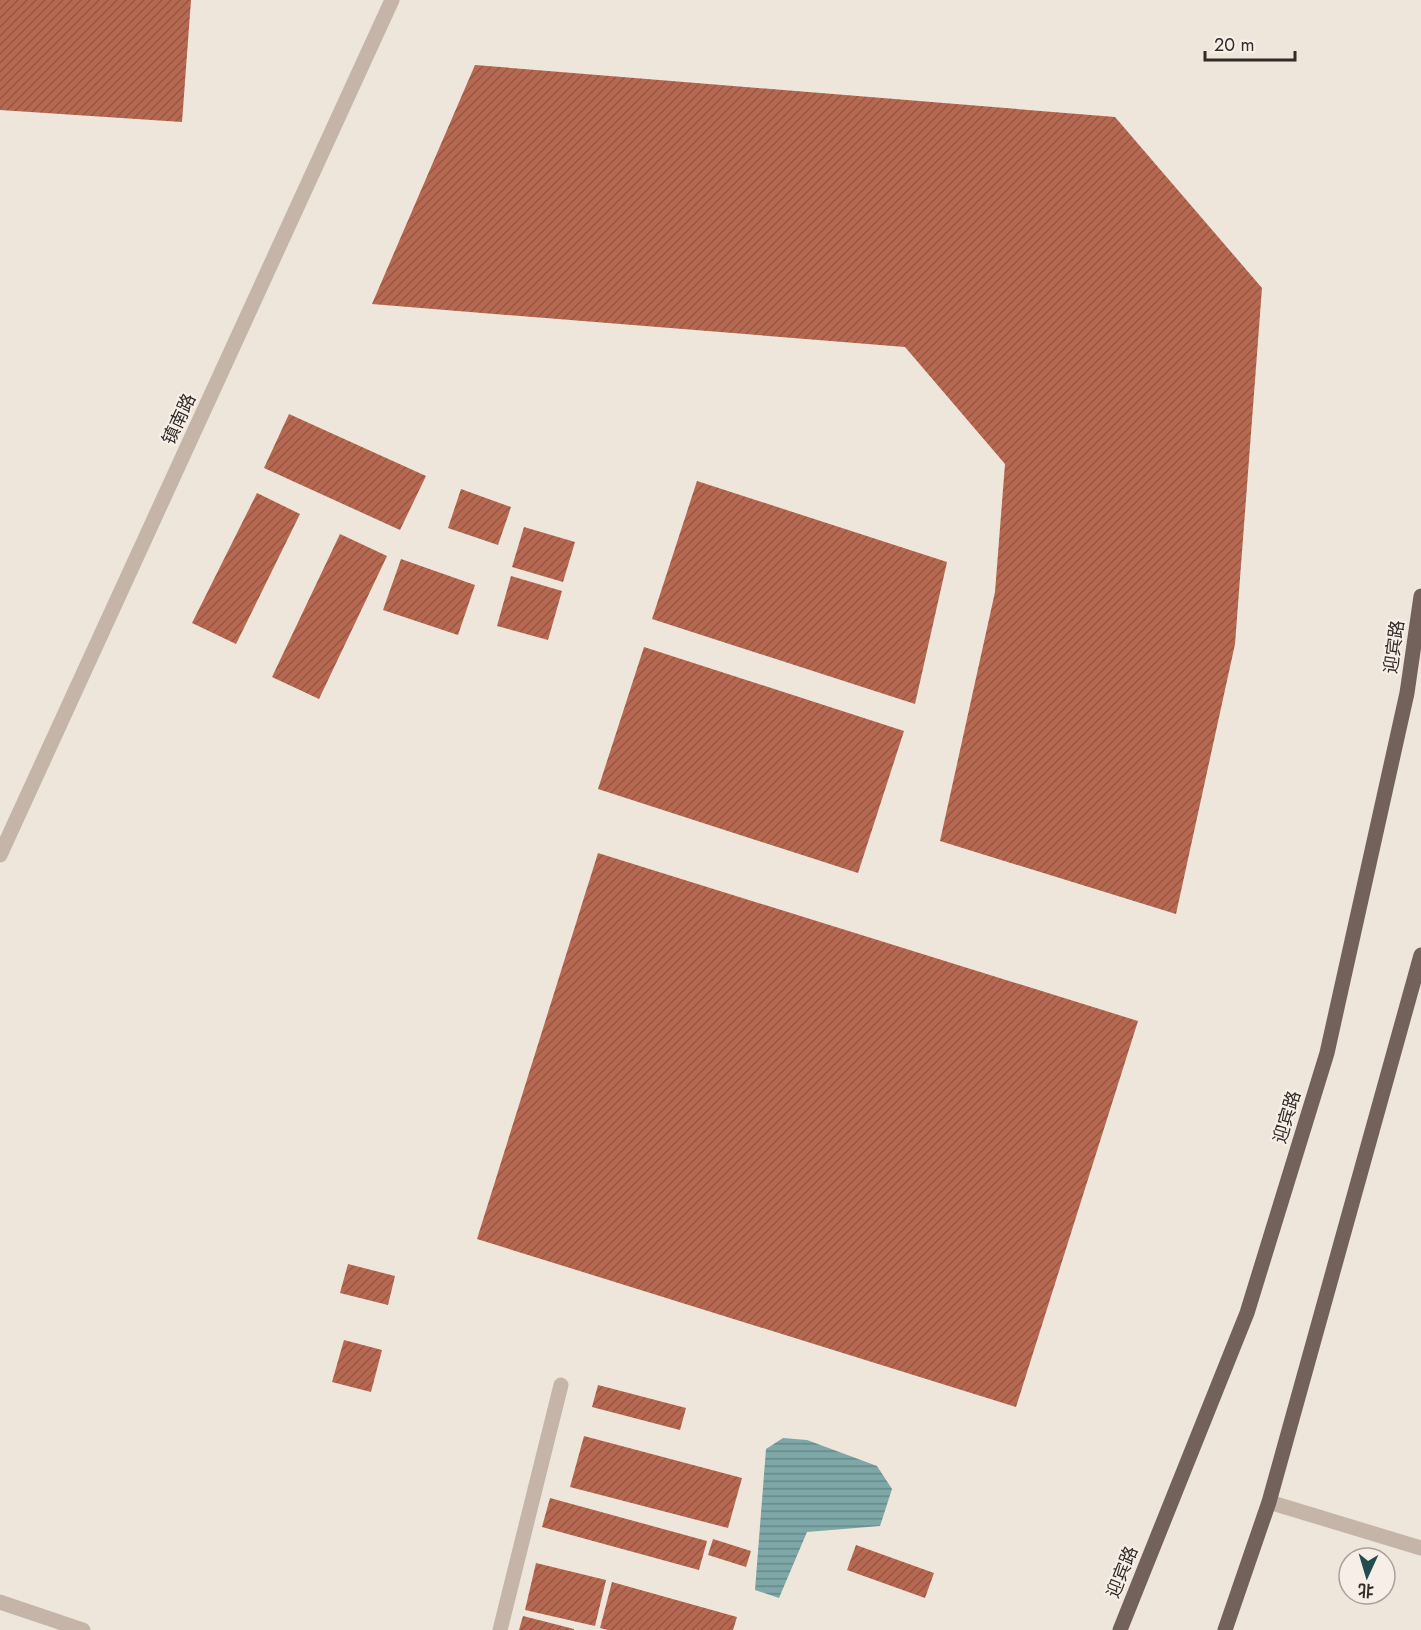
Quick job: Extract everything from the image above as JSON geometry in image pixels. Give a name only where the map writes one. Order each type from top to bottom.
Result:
[{"type":"main road","name":"迎宾路","points":[[1120,1630],[1247,1313],[1327,1053],[1407,693],[1421,596]]},
{"type":"main road","points":[[1225,1630],[1269,1502],[1421,955]]},
{"type":"street","name":"镇南路","points":[[0,855],[393,0]]},
{"type":"street","points":[[500,1630],[561,1385]]},
{"type":"street","points":[[1269,1502],[1421,1548]]},
{"type":"street","points":[[0,1602],[83,1630]]},
{"type":"water","points":[[783,1438],[807,1440],[877,1466],[892,1489],[880,1526],[807,1532],[779,1598],[755,1590],[766,1449]]},
{"type":"building","points":[[0,0],[191,0],[182,122],[0,110]]},
{"type":"building","points":[[475,65],[1115,117],[1262,288],[1235,644],[1176,914],[940,841],[995,592],[1005,464],[905,347],[372,304]]},
{"type":"building","points":[[289,414],[426,476],[400,530],[264,468]]},
{"type":"building","points":[[697,481],[947,562],[915,704],[652,619]]},
{"type":"building","points":[[461,489],[511,507],[498,545],[448,528]]},
{"type":"building","points":[[257,493],[300,514],[236,644],[192,623]]},
{"type":"building","points":[[524,527],[575,542],[563,582],[512,567]]},
{"type":"building","points":[[340,534],[387,556],[319,699],[272,677]]},
{"type":"building","points":[[401,559],[475,585],[458,635],[383,610]]},
{"type":"building","points":[[511,576],[562,591],[548,640],[497,626]]},
{"type":"building","points":[[644,647],[904,731],[858,873],[598,789]]},
{"type":"building","points":[[598,853],[1138,1021],[1016,1407],[477,1239]]},
{"type":"building","points":[[348,1264],[395,1276],[388,1305],[340,1293]]},
{"type":"building","points":[[344,1340],[382,1350],[371,1392],[332,1382]]},
{"type":"building","points":[[598,1385],[686,1408],[680,1430],[592,1407]]},
{"type":"building","points":[[584,1436],[742,1478],[728,1528],[570,1487]]},
{"type":"building","points":[[550,1498],[707,1541],[699,1570],[542,1527]]},
{"type":"building","points":[[713,1539],[751,1551],[746,1567],[708,1555]]},
{"type":"building","points":[[856,1545],[934,1573],[925,1598],[847,1570]]},
{"type":"building","points":[[536,1563],[606,1580],[595,1626],[525,1610]]},
{"type":"building","points":[[612,1582],[737,1617],[733,1630],[608,1630],[600,1628]]},
{"type":"building","points":[[523,1616],[574,1629],[574,1630],[519,1630]]}]
